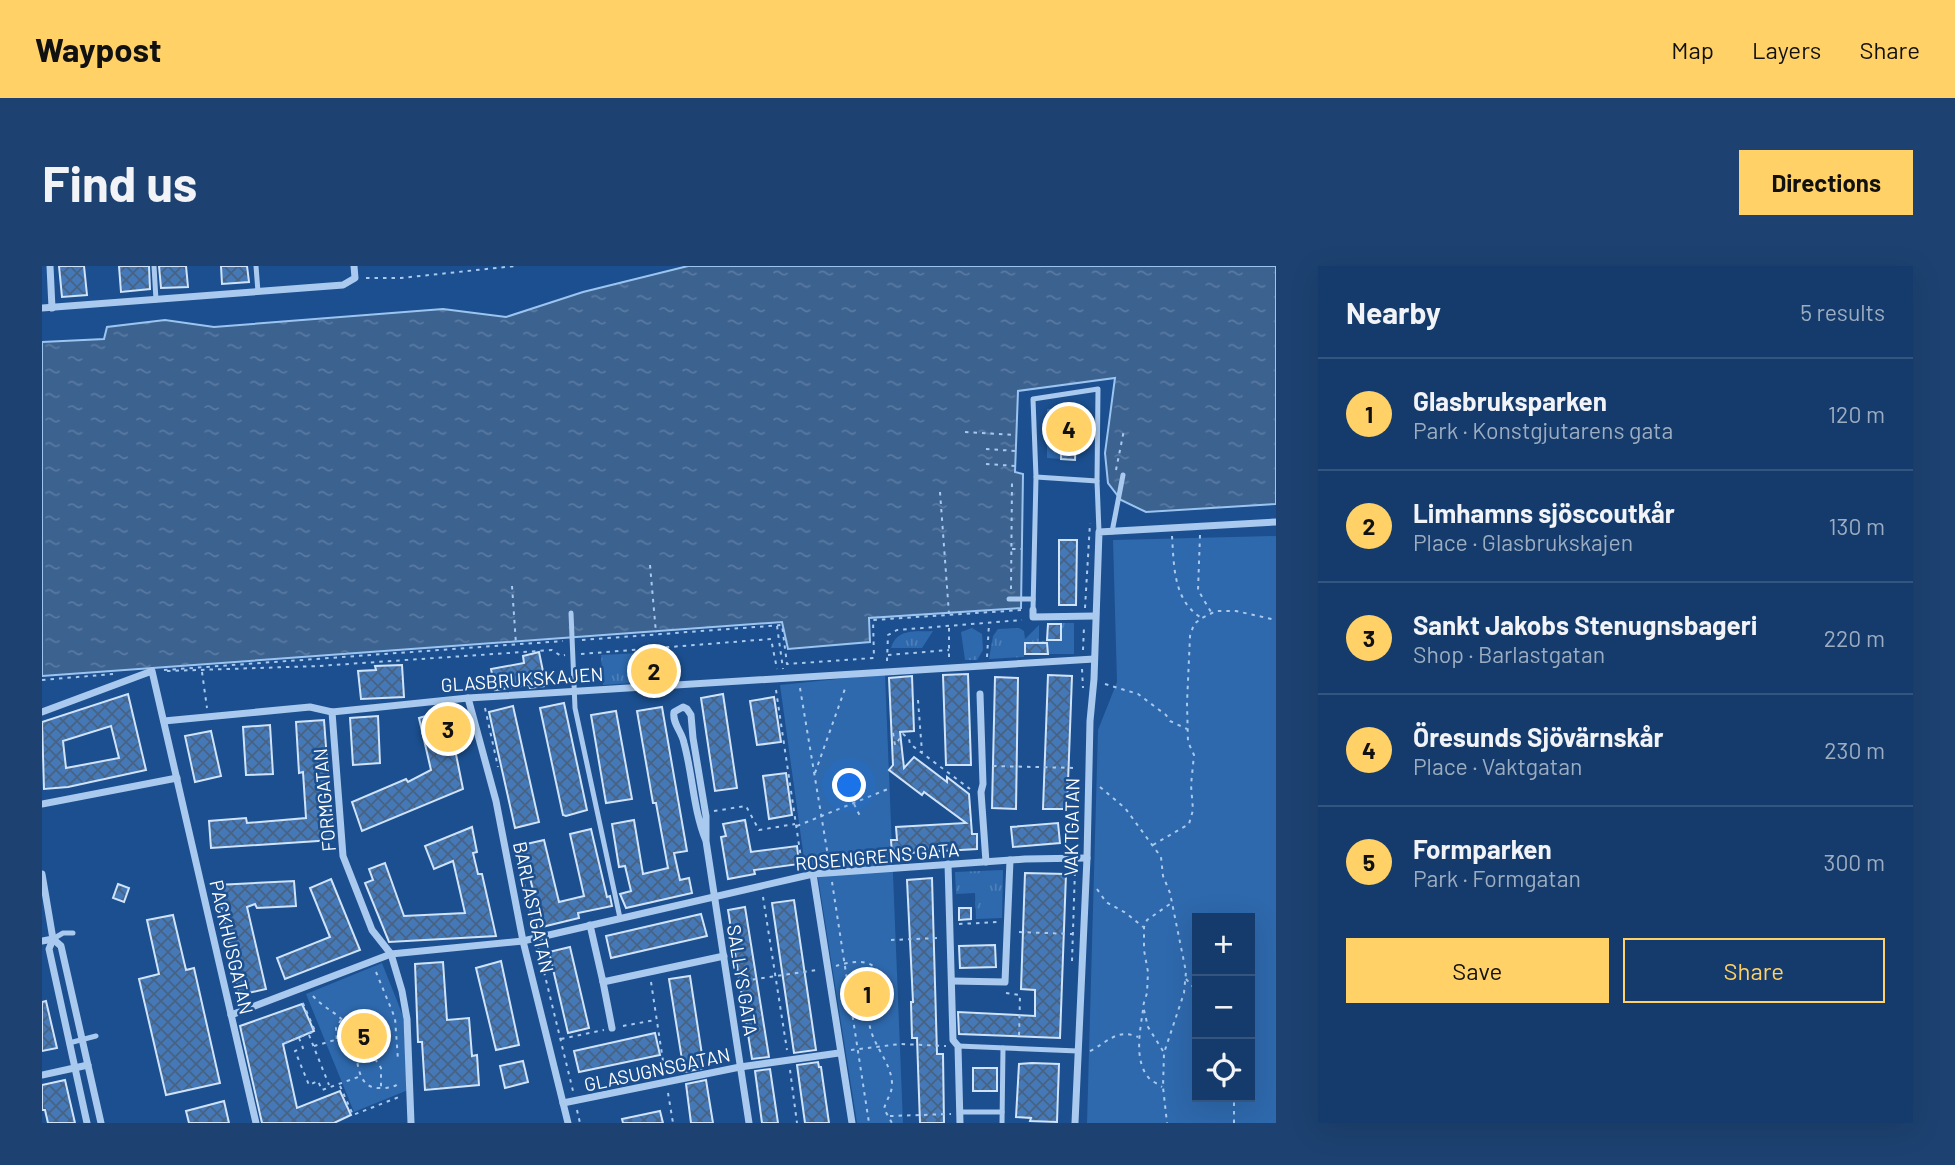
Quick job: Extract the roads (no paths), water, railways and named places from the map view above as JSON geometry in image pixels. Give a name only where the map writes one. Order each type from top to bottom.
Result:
[{"type":"street","points":[[50,266],[52,308]]},
{"type":"street","points":[[42,309],[342,285],[355,278],[354,266]]},
{"type":"street","points":[[1100,532],[1276,522]]},
{"type":"street","name":"VAKTGATAN","points":[[1075,1123],[1100,532]]},
{"type":"street","points":[[1033,613],[1095,616]]},
{"type":"street","name":"GLASBRUKSKAJEN","points":[[164,721],[310,707],[332,712],[482,697],[1094,659]]},
{"type":"street","name":"PACKHUSGATAN","points":[[42,712],[152,671],[256,1123]]},
{"type":"street","points":[[979,694],[986,862]]},
{"type":"street","name":"BARLASTGATAN","points":[[468,698],[496,801],[523,941],[568,1123]]},
{"type":"street","name":"SALLYS GATA","points":[[706,841],[697,818],[684,740],[673,719],[674,712],[683,707],[691,715],[705,812],[706,841],[749,1123]]},
{"type":"street","name":"FORMGATAN","points":[[332,712],[343,856],[372,930],[391,954],[407,1019],[411,1123]]},
{"type":"street","points":[[42,804],[177,778]]},
{"type":"street","name":"ROSENGRENS GATA","points":[[231,1016],[391,954],[536,939],[813,874],[1010,860],[1087,858]]},
{"type":"street","points":[[952,981],[1004,982],[1010,860]]},
{"type":"street","points":[[948,864],[953,1040],[958,1046],[960,1123]]},
{"type":"street","points":[[42,874],[52,939],[49,949],[87,1123]]},
{"type":"street","points":[[813,874],[852,1123]]},
{"type":"street","points":[[590,925],[612,1028]]},
{"type":"street","points":[[42,942],[52,939]]},
{"type":"street","points":[[52,939],[61,946],[101,1123]]},
{"type":"street","points":[[603,982],[724,956]]},
{"type":"street","name":"GLASUGNSGATAN","points":[[564,1104],[666,1081],[839,1053]]},
{"type":"street","points":[[42,1075],[88,1065]]},
{"type":"lane","points":[[154,266],[156,300]]},
{"type":"lane","points":[[256,266],[258,292]]},
{"type":"lane","name":"VAKTGATAN","points":[[1036,477],[1034,399],[1098,389],[1097,481],[1100,532]]},
{"type":"lane","points":[[1112,531],[1123,475]]},
{"type":"lane","points":[[1033,613],[1036,477],[1097,481]]},
{"type":"lane","points":[[1009,599],[1032,599]]},
{"type":"lane","points":[[571,613],[578,720],[620,918]]},
{"type":"lane","points":[[52,939],[63,933],[73,933]]},
{"type":"lane","points":[[69,1043],[96,1036]]},
{"type":"lane","points":[[958,1046],[1078,1051]]},
{"type":"lane","points":[[1002,1123],[1003,1048]]},
{"type":"lane","points":[[960,1113],[1002,1112]]},
{"type":"water","points":[[688,266],[1276,266],[1276,504],[1146,512],[1121,500],[1108,483],[1105,453],[1115,378],[1018,391],[1015,472],[1023,474],[1021,608],[869,618],[870,642],[788,649],[782,622],[42,676],[42,342],[104,339],[107,327],[165,320],[214,327],[443,309],[506,317],[583,292]]},
{"type":"place","name":"Öresunds Sjövärnskår","points":[[1069,429]]},
{"type":"place","name":"Limhamns sjöscoutkår","points":[[654,671]]},
{"type":"place","name":"Sankt Jakobs Stenugnsbageri","points":[[448,729]]},
{"type":"place","name":"Glasbruksparken","points":[[867,994]]},
{"type":"place","name":"Formparken","points":[[364,1036]]}]
